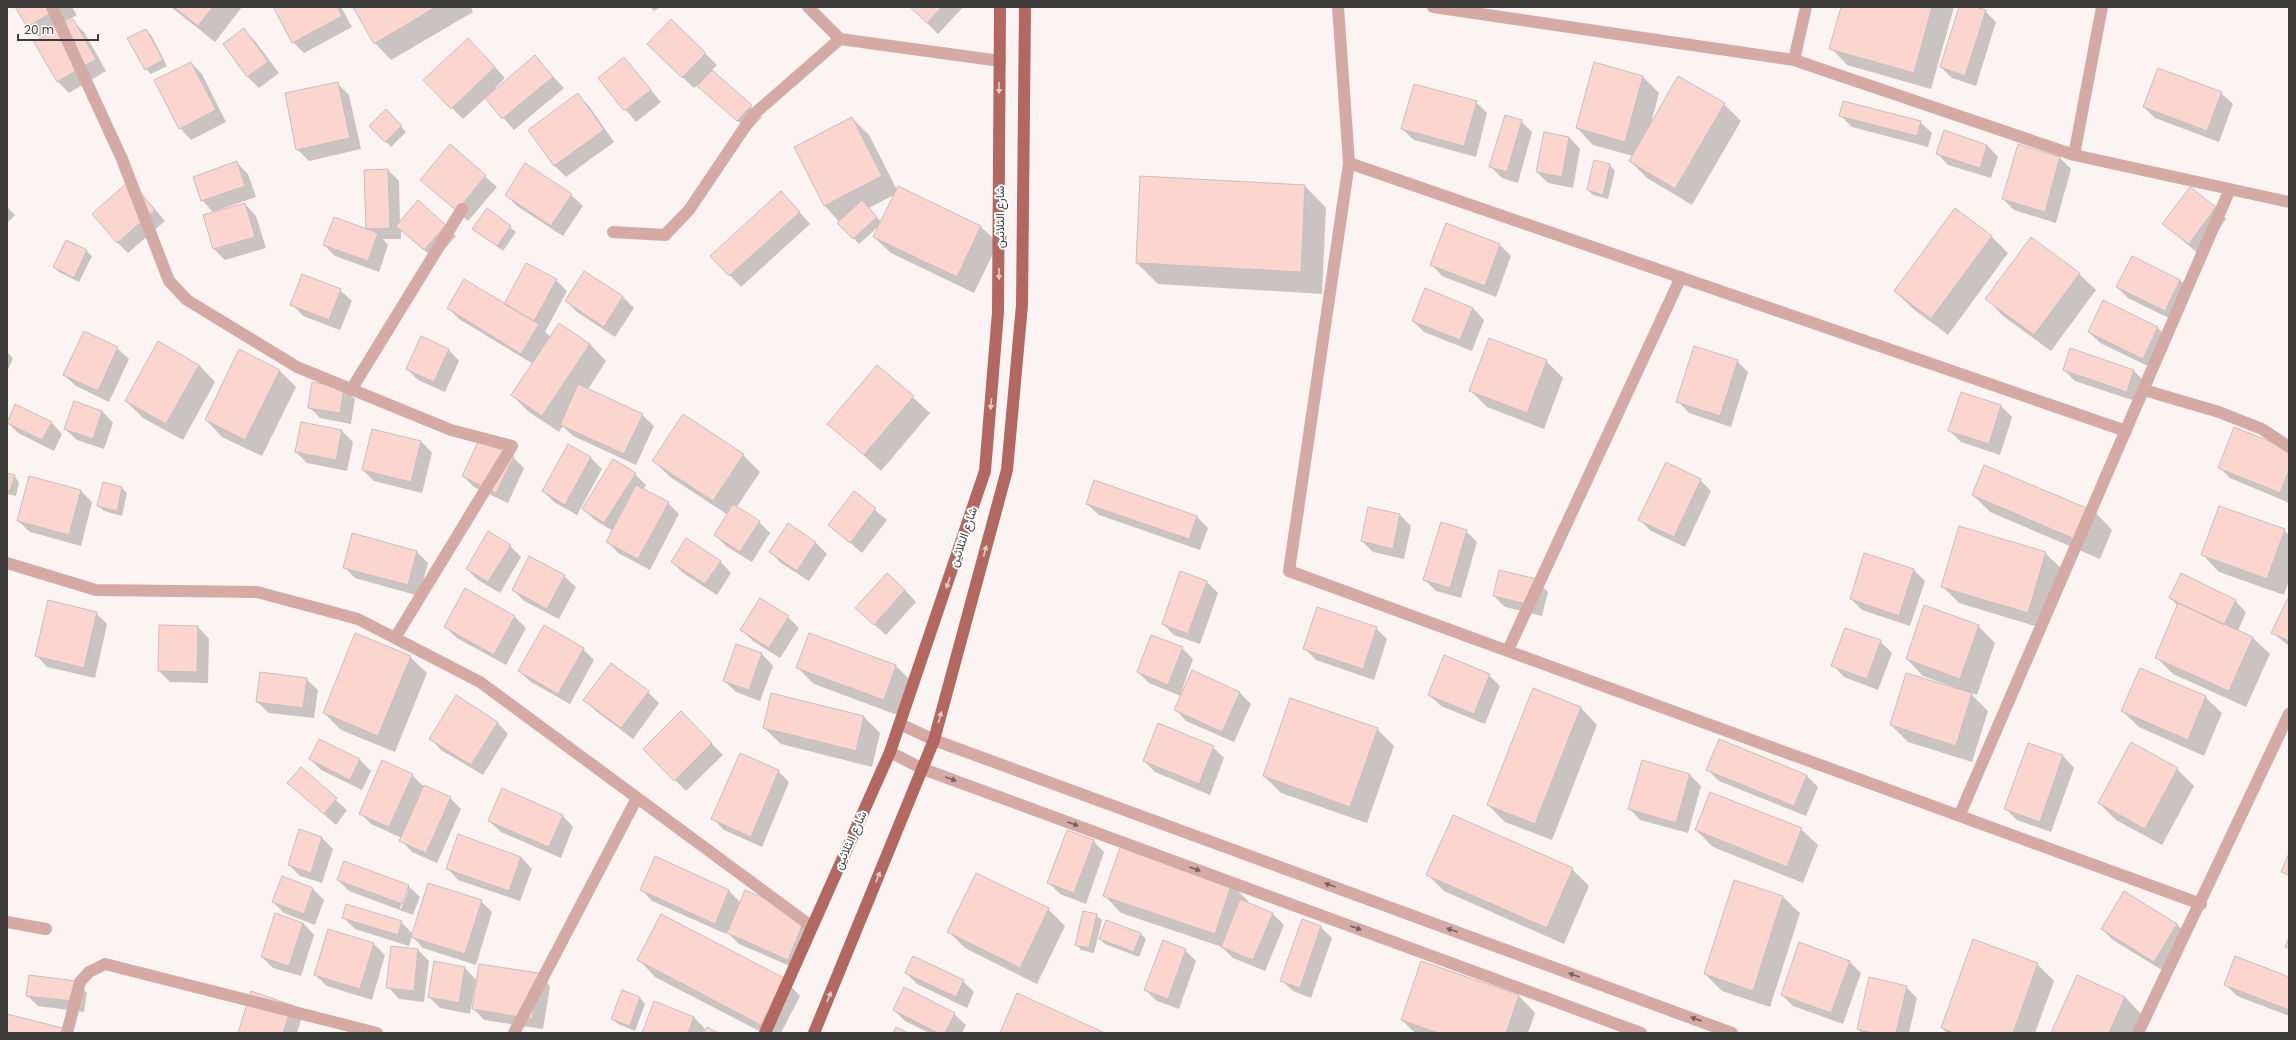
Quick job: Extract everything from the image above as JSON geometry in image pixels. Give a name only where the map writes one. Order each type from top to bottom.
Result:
[{"type":"main road","name":"شارع الثلاثين","points":[[765,1033],[811,926],[890,752],[985,471],[998,312],[1000,7]]},
{"type":"main road","name":"شارع الثلاثين","points":[[814,1033],[934,740],[1007,470],[1022,305],[1024,7]]},
{"type":"street","points":[[52,7],[122,159],[169,281],[187,300],[290,363],[351,390],[451,430],[512,446],[394,638]]},
{"type":"street","points":[[808,7],[840,39],[1000,61]]},
{"type":"street","points":[[1338,7],[1349,162],[1289,571],[1960,814],[2201,904]]},
{"type":"street","points":[[1433,7],[1794,60],[2074,155],[2289,202]]},
{"type":"street","points":[[1794,60],[1806,7]]},
{"type":"street","points":[[2074,155],[2102,7]]},
{"type":"street","points":[[613,232],[665,235],[689,210],[753,115],[840,39]]},
{"type":"street","points":[[1349,162],[2126,431]]},
{"type":"street","points":[[1960,814],[2230,189]]},
{"type":"street","points":[[351,390],[462,209]]},
{"type":"street","points":[[1508,650],[1681,277]]},
{"type":"street","points":[[2144,390],[2227,415],[2262,429],[2289,447]]},
{"type":"street","points":[[7,563],[96,590],[257,592],[358,619],[480,682],[811,926]]},
{"type":"street","points":[[2138,1033],[2201,904],[2289,714]]},
{"type":"street","points":[[900,724],[934,740],[1710,1029],[1732,1033]]},
{"type":"street","points":[[890,752],[923,769],[1641,1033]]},
{"type":"street","points":[[514,1033],[637,798]]},
{"type":"street","points":[[7,922],[46,929]]},
{"type":"street","points":[[67,1033],[80,982],[89,972],[105,964],[377,1033]]},
{"type":"building","points":[[15,7],[61,7],[27,27]]},
{"type":"building","points":[[174,7],[213,7],[198,26]]},
{"type":"building","points":[[337,7],[342,16],[292,43],[274,8]]},
{"type":"building","points":[[353,7],[436,7],[374,44]]},
{"type":"building","points":[[910,7],[942,7],[927,23]]},
{"type":"building","points":[[1841,7],[1932,7],[1914,73],[1829,49]]},
{"type":"building","points":[[1959,7],[1976,7],[1986,10],[1965,76],[1940,67]]},
{"type":"building","points":[[73,19],[96,59],[57,82],[34,42]]},
{"type":"building","points":[[671,19],[706,53],[682,78],[647,44]]},
{"type":"building","points":[[244,28],[268,62],[247,77],[223,44]]},
{"type":"building","points":[[146,29],[163,60],[145,70],[127,38]]},
{"type":"building","points":[[468,38],[495,67],[451,109],[423,80]]},
{"type":"building","points":[[535,55],[553,77],[502,119],[485,98]]},
{"type":"building","points":[[624,57],[651,90],[624,111],[598,78]]},
{"type":"building","points":[[191,62],[216,110],[179,129],[154,80]]},
{"type":"building","points":[[1594,62],[1643,76],[1625,142],[1576,128]]},
{"type":"building","points":[[2158,68],[2222,92],[2207,131],[2143,107]]},
{"type":"building","points":[[712,70],[752,105],[737,121],[697,86]]},
{"type":"building","points":[[1678,76],[1725,103],[1675,189],[1629,161]]},
{"type":"building","points":[[338,82],[350,138],[296,150],[285,93]]},
{"type":"building","points":[[1414,84],[1477,101],[1464,146],[1401,129]]},
{"type":"building","points":[[578,93],[604,130],[554,166],[528,130]]},
{"type":"building","points":[[1843,101],[1921,121],[1917,136],[1839,116]]},
{"type":"building","points":[[386,109],[402,126],[385,142],[369,126]]},
{"type":"building","points":[[1505,115],[1522,120],[1507,172],[1489,167]]},
{"type":"building","points":[[852,117],[882,176],[824,206],[794,147]]},
{"type":"building","points":[[1944,130],[1987,145],[1980,168],[1936,154]]},
{"type":"building","points":[[1544,132],[1569,137],[1562,177],[1536,172]]},
{"type":"building","points":[[450,144],[486,175],[457,211],[420,180]]},
{"type":"building","points":[[2018,144],[2060,157],[2045,212],[2002,199]]},
{"type":"building","points":[[1594,160],[1610,164],[1603,195],[1587,190]]},
{"type":"building","points":[[237,161],[245,186],[201,201],[193,177]]},
{"type":"building","points":[[525,163],[572,194],[551,226],[505,195]]},
{"type":"building","points":[[388,169],[390,228],[366,229],[364,170]]},
{"type":"building","points":[[1140,176],[1305,185],[1301,272],[1136,263]]},
{"type":"building","points":[[129,181],[155,210],[117,243],[92,214]]},
{"type":"building","points":[[898,186],[981,226],[957,277],[873,237]]},
{"type":"building","points":[[2190,187],[2216,207],[2189,244],[2162,224]]},
{"type":"building","points":[[781,191],[800,212],[729,276],[710,256]]},
{"type":"building","points":[[418,200],[446,225],[424,250],[396,226]]},
{"type":"building","points":[[862,200],[877,217],[853,239],[837,223]]},
{"type":"building","points":[[245,203],[255,237],[213,249],[203,215]]},
{"type":"building","points":[[487,208],[511,226],[497,246],[472,229]]},
{"type":"building","points":[[1955,208],[1992,236],[1931,319],[1894,291]]},
{"type":"building","points":[[334,217],[378,233],[368,261],[323,245]]},
{"type":"building","points":[[1446,223],[1500,244],[1485,286],[1430,265]]},
{"type":"building","points":[[2031,237],[2080,273],[2034,335],[1985,299]]},
{"type":"building","points":[[66,240],[87,250],[74,278],[53,267]]},
{"type":"building","points":[[2132,256],[2180,280],[2165,311],[2116,287]]},
{"type":"building","points":[[526,263],[557,279],[534,321],[504,304]]},
{"type":"building","points":[[584,271],[623,296],[604,327],[565,301]]},
{"type":"building","points":[[302,274],[341,289],[329,320],[290,305]]},
{"type":"building","points":[[464,279],[539,324],[521,354],[447,308]]},
{"type":"building","points":[[1425,288],[1473,308],[1460,340],[1412,321]]},
{"type":"building","points":[[2103,300],[2158,327],[2143,359],[2088,332]]},
{"type":"building","points":[[559,323],[590,344],[542,416],[511,395]]},
{"type":"building","points":[[84,331],[118,347],[98,391],[63,375]]},
{"type":"building","points":[[421,336],[449,349],[434,382],[406,369]]},
{"type":"building","points":[[1489,338],[1547,360],[1527,413],[1469,391]]},
{"type":"building","points":[[158,341],[199,365],[166,424],[125,401]]},
{"type":"building","points":[[1694,346],[1738,360],[1720,416],[1676,402]]},
{"type":"building","points":[[2070,348],[2134,370],[2127,392],[2063,370]]},
{"type":"building","points":[[239,349],[280,370],[245,440],[205,420]]},
{"type":"building","points":[[877,365],[914,396],[864,455],[827,424]]},
{"type":"building","points":[[312,382],[344,387],[340,413],[308,408]]},
{"type":"building","points":[[578,384],[643,414],[624,454],[560,425]]},
{"type":"building","points":[[1961,392],[2001,405],[1989,444],[1948,431]]},
{"type":"building","points":[[74,401],[102,411],[93,439],[64,429]]},
{"type":"building","points":[[15,404],[52,422],[42,440],[7,423]]},
{"type":"building","points":[[683,414],[744,454],[713,501],[652,461]]},
{"type":"building","points":[[301,422],[342,430],[336,460],[295,452]]},
{"type":"building","points":[[2234,427],[2289,449],[2289,470],[2280,493],[2218,468]]},
{"type":"building","points":[[372,429],[421,441],[411,482],[362,470]]},
{"type":"building","points":[[479,440],[514,456],[496,493],[462,476]]},
{"type":"building","points":[[568,444],[591,457],[565,505],[542,491]]},
{"type":"building","points":[[613,459],[636,473],[604,523],[582,509]]},
{"type":"building","points":[[1666,462],[1701,479],[1674,537],[1638,520]]},
{"type":"building","points":[[1984,465],[2096,512],[2084,543],[1972,495]]},
{"type":"building","points":[[7,473],[15,475],[10,491],[7,491]]},
{"type":"building","points":[[29,476],[81,490],[69,535],[17,521]]},
{"type":"building","points":[[1094,480],[1197,516],[1189,539],[1086,504]]},
{"type":"building","points":[[103,482],[122,487],[117,511],[97,506]]},
{"type":"building","points":[[636,485],[669,502],[638,559],[606,542]]},
{"type":"building","points":[[854,491],[876,508],[850,543],[828,525]]},
{"type":"building","points":[[733,504],[760,521],[740,552],[714,535]]},
{"type":"building","points":[[2219,506],[2285,529],[2267,579],[2201,555]]},
{"type":"building","points":[[1368,507],[1400,514],[1393,549],[1361,541]]},
{"type":"building","points":[[1441,522],[1467,530],[1450,588],[1423,580]]},
{"type":"building","points":[[788,523],[816,542],[797,571],[769,552]]},
{"type":"building","points":[[1959,526],[2046,552],[2028,613],[1941,587]]},
{"type":"building","points":[[488,531],[511,545],[488,582],[466,569]]},
{"type":"building","points":[[352,533],[417,551],[408,585],[343,568]]},
{"type":"building","points":[[686,538],[721,561],[705,584],[671,562]]},
{"type":"building","points":[[1864,553],[1914,569],[1899,616],[1850,599]]},
{"type":"building","points":[[529,556],[565,575],[547,609],[512,590]]},
{"type":"building","points":[[1499,570],[1537,579],[1531,605],[1493,596]]},
{"type":"building","points":[[1180,571],[1207,581],[1188,634],[1162,624]]},
{"type":"building","points":[[887,573],[905,590],[874,625],[855,608]]},
{"type":"building","points":[[2181,573],[2236,600],[2224,625],[2169,598]]},
{"type":"building","points":[[465,588],[515,616],[494,655],[444,627]]},
{"type":"building","points":[[2289,596],[2289,641],[2271,633]]},
{"type":"building","points":[[760,598],[789,616],[769,648],[740,630]]},
{"type":"building","points":[[48,600],[97,612],[84,668],[35,656]]},
{"type":"building","points":[[2178,603],[2253,637],[2229,691],[2155,658]]},
{"type":"building","points":[[1924,605],[1979,625],[1960,679],[1906,659]]},
{"type":"building","points":[[1317,607],[1377,627],[1363,669],[1303,649]]},
{"type":"building","points":[[159,625],[198,626],[197,672],[158,671]]},
{"type":"building","points":[[544,625],[584,648],[558,694],[518,671]]},
{"type":"building","points":[[1845,628],[1881,640],[1867,679],[1831,666]]},
{"type":"building","points":[[355,633],[411,656],[378,736],[323,713]]},
{"type":"building","points":[[809,633],[896,665],[884,700],[796,668]]},
{"type":"building","points":[[1151,635],[1183,647],[1168,685],[1137,672]]},
{"type":"building","points":[[736,644],[762,653],[749,690],[723,681]]},
{"type":"building","points":[[1444,655],[1490,674],[1474,714],[1428,695]]},
{"type":"building","points":[[611,663],[649,691],[621,728],[583,700]]},
{"type":"building","points":[[2140,668],[2206,696],[2188,740],[2121,711]]},
{"type":"building","points":[[1192,670],[1240,692],[1222,732],[1174,710]]},
{"type":"building","points":[[260,672],[307,678],[303,708],[256,702]]},
{"type":"building","points":[[1906,673],[1972,693],[1956,746],[1890,725]]},
{"type":"building","points":[[1533,688],[1581,707],[1535,824],[1487,805]]},
{"type":"building","points":[[771,693],[864,716],[856,751],[763,728]]},
{"type":"building","points":[[456,695],[498,722],[471,765],[429,739]]},
{"type":"building","points":[[1290,698],[1378,728],[1350,807],[1263,776]]},
{"type":"building","points":[[681,711],[712,743],[674,781],[643,749]]},
{"type":"building","points":[[1158,723],[1214,746],[1199,784],[1143,761]]},
{"type":"building","points":[[319,739],[360,759],[350,780],[309,759]]},
{"type":"building","points":[[1719,739],[1807,775],[1794,806],[1706,770]]},
{"type":"building","points":[[2131,742],[2178,768],[2145,829],[2098,803]]},
{"type":"building","points":[[2028,743],[2063,755],[2040,822],[2004,809]]},
{"type":"building","points":[[740,753],[779,770],[751,837],[711,819]]},
{"type":"building","points":[[382,760],[413,774],[389,827],[359,814]]},
{"type":"building","points":[[1642,760],[1690,774],[1676,823],[1628,809]]},
{"type":"building","points":[[301,767],[337,798],[324,814],[287,783]]},
{"type":"building","points":[[424,785],[451,797],[426,853],[399,841]]},
{"type":"building","points":[[502,788],[563,815],[549,847],[488,821]]},
{"type":"building","points":[[1710,792],[1802,828],[1787,867],[1695,830]]},
{"type":"building","points":[[1453,815],[1573,868],[1547,928],[1426,875]]},
{"type":"building","points":[[299,829],[322,837],[311,873],[288,865]]},
{"type":"building","points":[[1067,830],[1094,840],[1074,893],[1047,883]]},
{"type":"building","points":[[458,834],[521,857],[509,891],[446,869]]},
{"type":"building","points":[[1121,845],[1232,883],[1215,934],[1103,896]]},
{"type":"building","points":[[2289,853],[2289,875],[2281,872]]},
{"type":"building","points":[[655,856],[729,890],[715,924],[640,890]]},
{"type":"building","points":[[344,861],[409,885],[402,904],[337,880]]},
{"type":"building","points":[[976,873],[1049,908],[1020,968],[947,932]]},
{"type":"building","points":[[282,876],[313,888],[304,914],[272,902]]},
{"type":"building","points":[[1734,880],[1783,896],[1753,991],[1704,974]]},
{"type":"building","points":[[428,883],[482,900],[465,954],[411,937]]},
{"type":"building","points":[[745,890],[806,916],[788,960],[727,933]]},
{"type":"building","points":[[2124,891],[2177,924],[2154,962],[2101,929]]},
{"type":"building","points":[[1240,899],[1273,913],[1253,960],[1221,947]]},
{"type":"building","points":[[346,904],[402,921],[398,935],[342,918]]},
{"type":"building","points":[[1083,911],[1097,914],[1089,948],[1075,945]]},
{"type":"building","points":[[275,913],[303,923],[289,966],[261,957]]},
{"type":"building","points":[[661,914],[784,978],[761,1025],[637,960]]},
{"type":"building","points":[[1302,919],[1321,926],[1300,988],[1280,981]]},
{"type":"building","points":[[1106,920],[1141,933],[1134,952],[1099,939]]},
{"type":"building","points":[[328,929],[374,943],[360,989],[314,975]]},
{"type":"building","points":[[2289,938],[2289,949],[2285,947]]},
{"type":"building","points":[[1973,939],[2038,963],[2013,1033],[1954,1033],[1941,1028]]},
{"type":"building","points":[[1163,940],[1186,949],[1168,999],[1144,990]]},
{"type":"building","points":[[1799,942],[1850,961],[1831,1013],[1781,995]]},
{"type":"building","points":[[391,946],[418,949],[414,991],[386,988]]},
{"type":"building","points":[[913,956],[964,980],[956,997],[905,973]]},
{"type":"building","points":[[2235,956],[2289,977],[2289,1010],[2224,985]]},
{"type":"building","points":[[434,961],[465,967],[459,1003],[428,997]]},
{"type":"building","points":[[1421,961],[1519,995],[1506,1033],[1438,1033],[1401,1020]]},
{"type":"building","points":[[479,964],[539,973],[532,1019],[472,1009]]},
{"type":"building","points":[[29,975],[76,981],[73,1001],[26,996]]},
{"type":"building","points":[[2077,975],[2125,997],[2109,1033],[2051,1033]]},
{"type":"building","points":[[1869,977],[1907,986],[1896,1033],[1872,1033],[1857,1029]]},
{"type":"building","points":[[904,987],[955,1013],[945,1033],[938,1033],[893,1010]]},
{"type":"building","points":[[622,990],[640,997],[630,1026],[611,1019]]},
{"type":"building","points":[[251,991],[292,1005],[283,1033],[238,1033]]},
{"type":"building","points":[[1017,993],[1105,1033],[1000,1033]]},
{"type":"building","points":[[654,1001],[694,1017],[688,1033],[642,1033]]},
{"type":"building","points":[[7,1014],[70,1030],[69,1033],[7,1033]]},
{"type":"building","points":[[707,1027],[718,1033],[704,1033]]},
{"type":"building","points":[[896,1027],[908,1033],[893,1033]]}]
